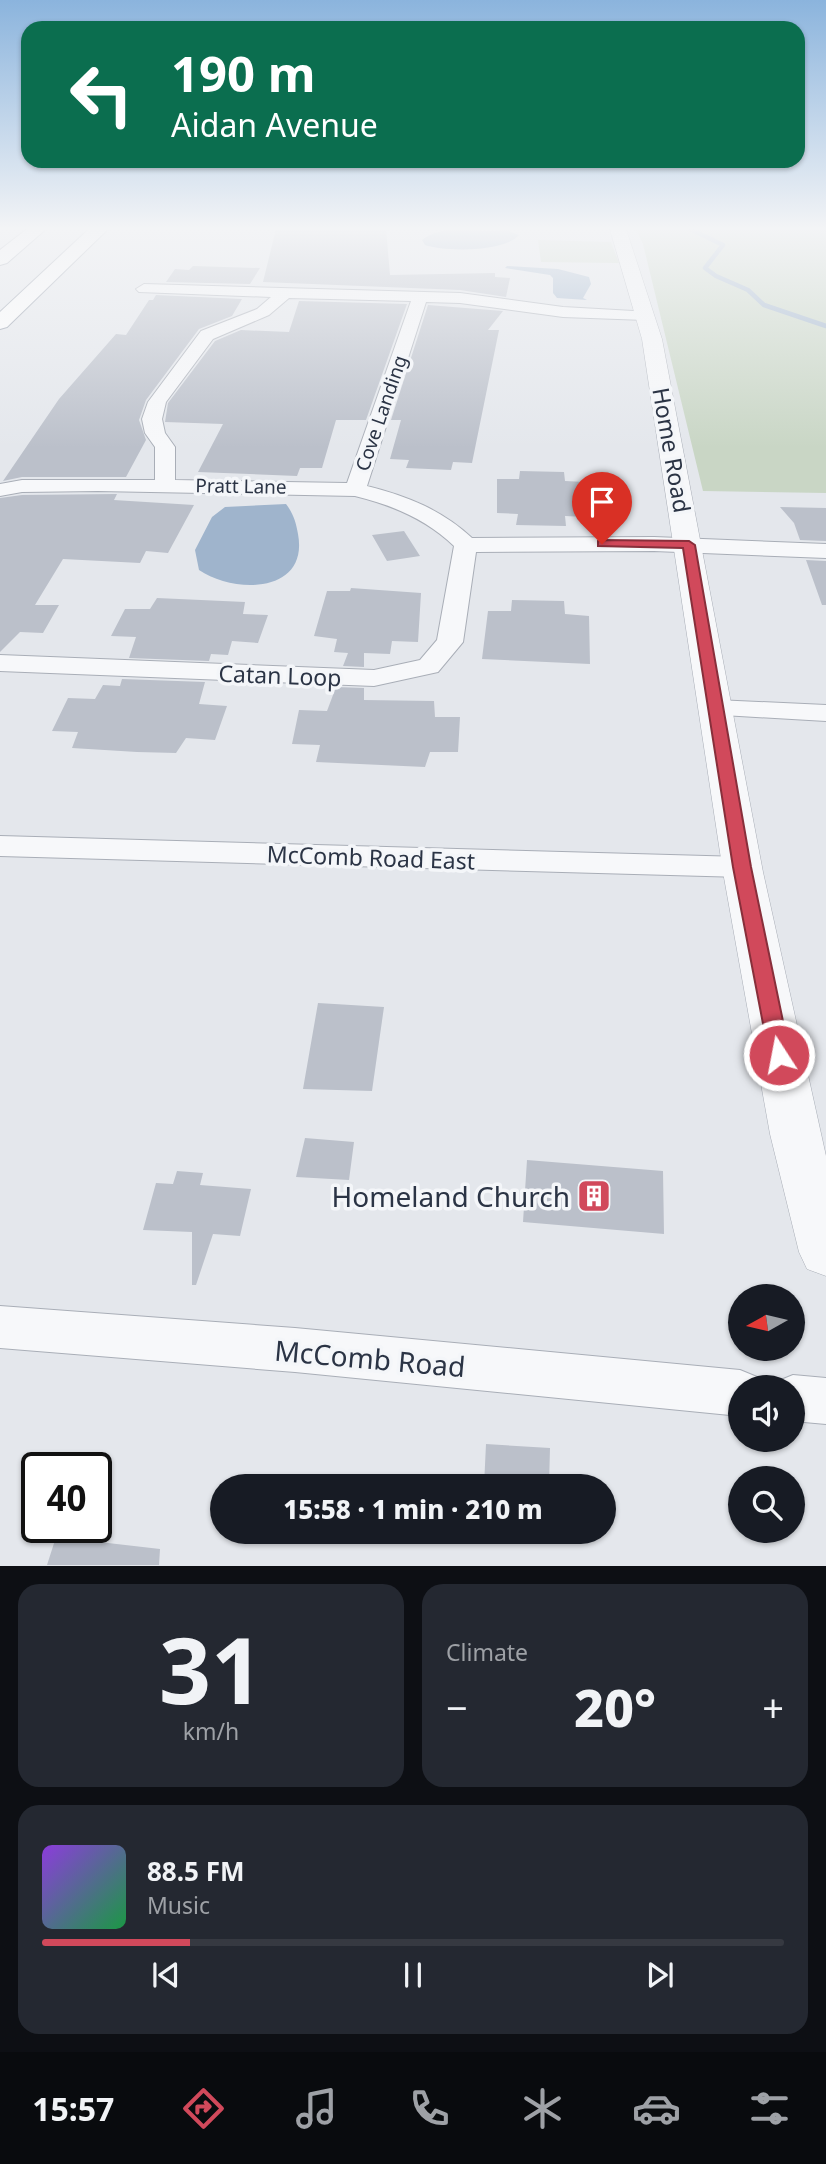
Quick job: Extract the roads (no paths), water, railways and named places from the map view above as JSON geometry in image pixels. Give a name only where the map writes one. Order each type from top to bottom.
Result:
[{"type":"highway","points":[[0,323],[22,302]]},
{"type":"street","points":[[165,485],[165,447],[155,433],[152,419],[157,402],[207,335],[263,312],[275,302]]},
{"type":"street","name":"Cove Landing","points":[[355,490],[419,302]]},
{"type":"street","points":[[504,302],[563,312],[645,314]]},
{"type":"street","name":"Home Road","points":[[641,302],[689,545],[742,867],[795,1133],[826,1252]]},
{"type":"street","name":"Pratt Lane","points":[[0,490],[22,486],[165,485],[355,490],[376,494],[434,516],[466,545]]},
{"type":"street","points":[[466,545],[689,545],[826,551]]},
{"type":"street","name":"Catan Loop","points":[[0,663],[360,678],[405,674],[429,666],[450,642],[466,545]]},
{"type":"street","points":[[716,708],[826,713]]},
{"type":"street","name":"McComb Road East","points":[[0,846],[742,867]]},
{"type":"street","name":"McComb Road","points":[[0,1327],[295,1350],[728,1392]]},
{"type":"street","points":[[805,1399],[826,1401]]},
{"type":"water","points":[[286,504],[298,534],[298,554],[292,568],[281,578],[266,584],[249,585],[214,578],[199,570],[195,550],[212,517],[225,507]]},
{"type":"waterway","points":[[761,302],[826,326]]},
{"type":"place","name":"Homeland Church","points":[[594,1196]]}]
